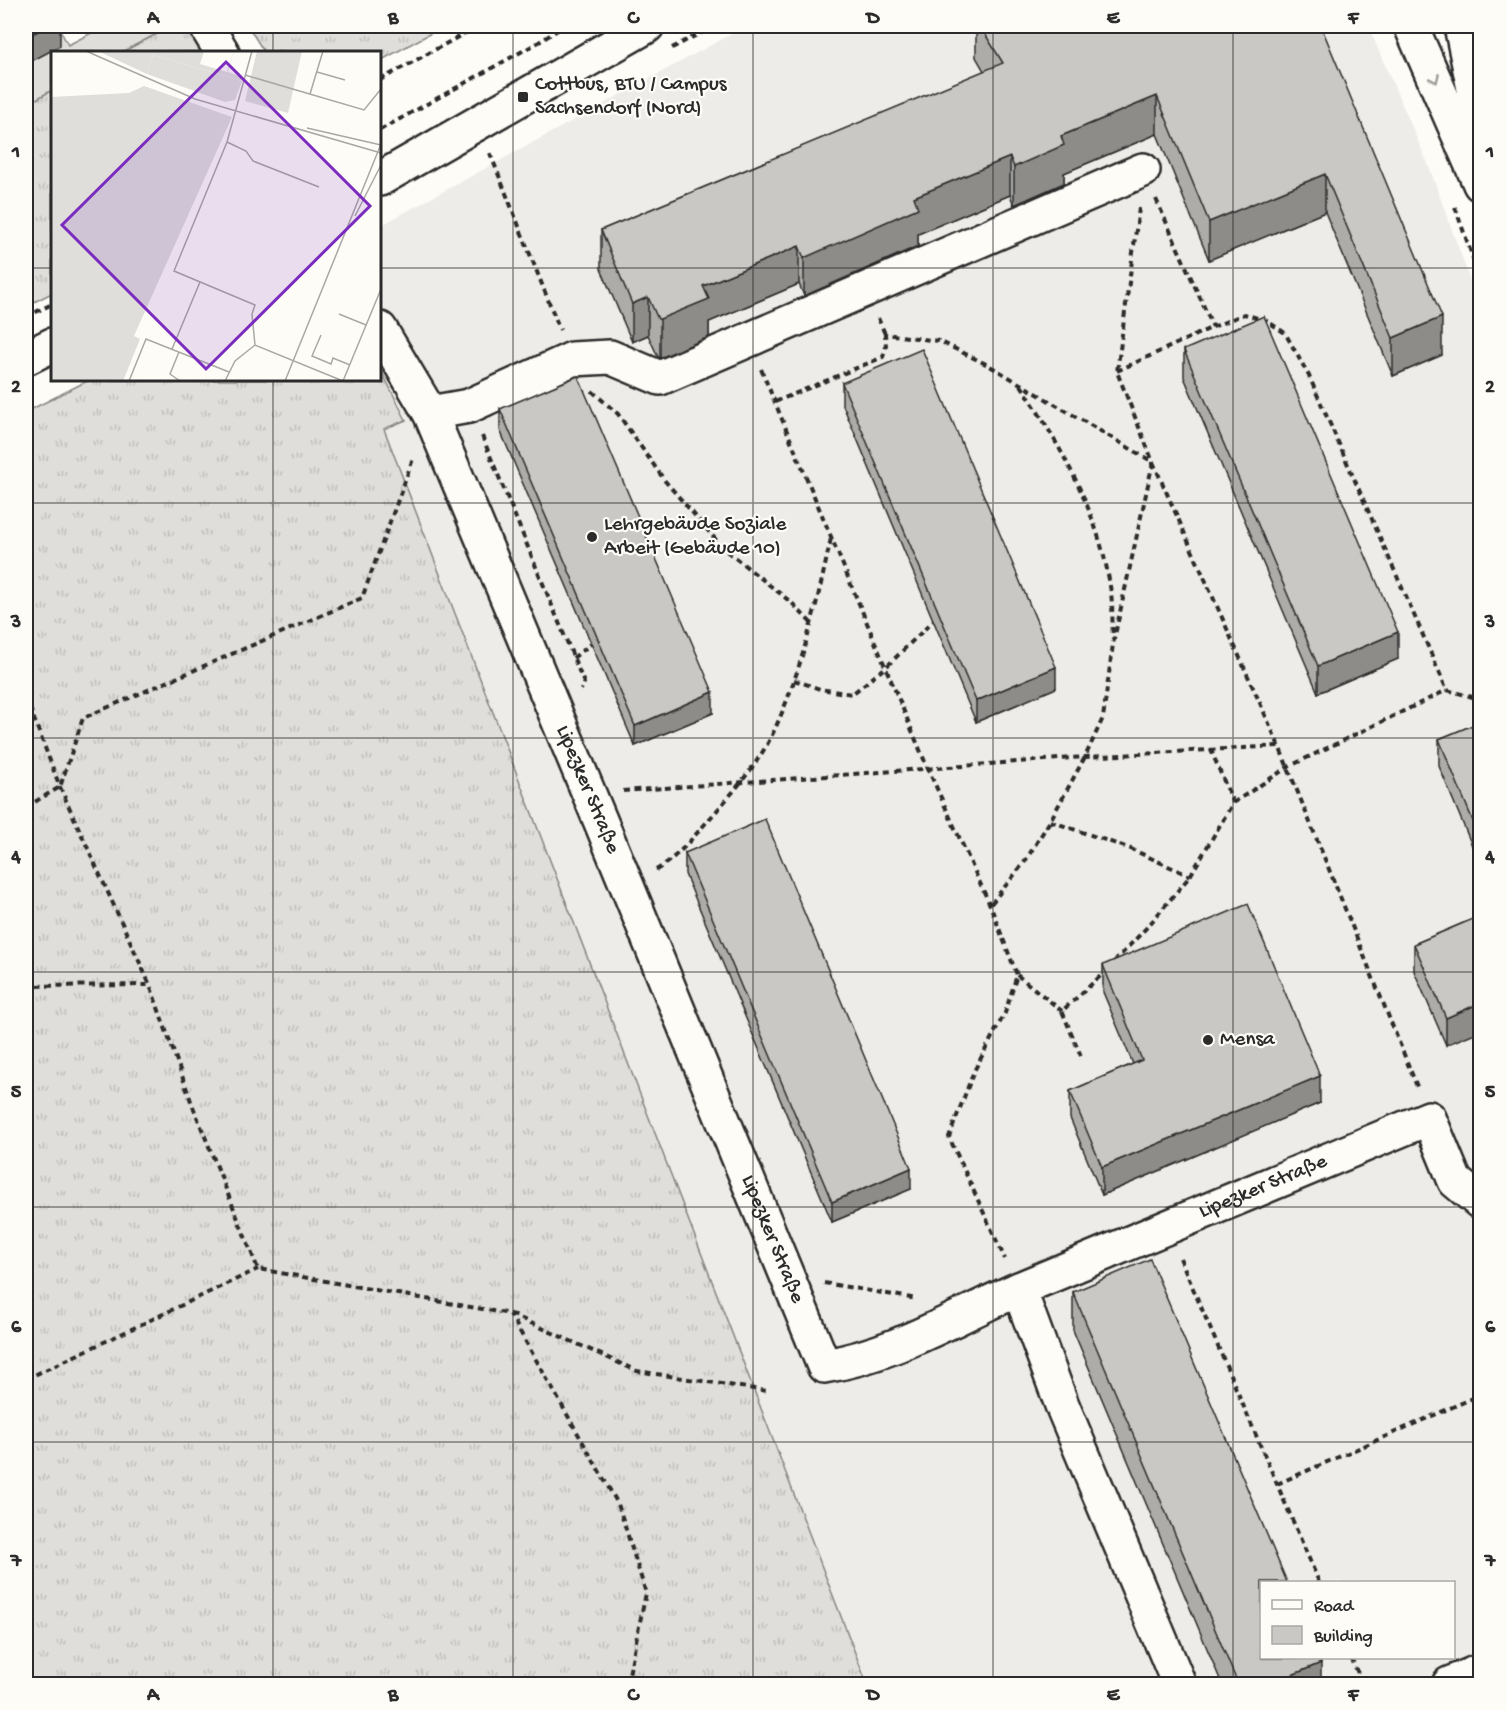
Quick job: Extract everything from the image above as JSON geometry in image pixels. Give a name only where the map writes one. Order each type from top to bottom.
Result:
[{"type":"main road","points":[[206,26],[221,51]]},
{"type":"main road","points":[[606,48],[636,26]]},
{"type":"main road","points":[[381,178],[647,26]]},
{"type":"main road","points":[[1411,26],[1480,184]]},
{"type":"main road","points":[[1461,26],[1480,118]]},
{"type":"main road","points":[[381,331],[429,413],[469,405],[572,359],[609,357],[660,378],[1143,170]]},
{"type":"main road","points":[[26,358],[51,346]]},
{"type":"main road","name":"Lipezker Straße","points":[[429,413],[600,820],[824,1366],[846,1363],[898,1346],[1019,1289],[1429,1118]]},
{"type":"main road","points":[[1429,1118],[1455,1181],[1480,1202]]},
{"type":"main road","points":[[1019,1289],[1062,1405],[1179,1684]]},
{"type":"main road","points":[[1449,1684],[1480,1671]]},
{"type":"path","points":[[381,79],[478,26]]},
{"type":"path","points":[[381,129],[564,26]]},
{"type":"path","points":[[488,150],[582,382],[618,414],[665,482],[724,549],[792,603],[812,624]]},
{"type":"path","points":[[1143,170],[1213,327]]},
{"type":"path","points":[[1143,170],[1117,372],[1153,462],[1280,746],[1429,1118]]},
{"type":"path","points":[[26,317],[51,304]]},
{"type":"path","points":[[1117,372],[1244,314],[1267,321],[1285,333],[1309,376],[1447,690]]},
{"type":"path","points":[[775,402],[883,357],[886,346],[885,334],[939,340],[990,366],[1153,462]]},
{"type":"path","points":[[749,340],[928,769],[990,905],[1017,975],[1062,1011],[1081,1056]]},
{"type":"path","points":[[1021,385],[1076,479],[1100,538],[1111,593],[1113,644]]},
{"type":"path","points":[[26,807],[60,788],[83,718],[362,598],[429,413]]},
{"type":"path","points":[[990,905],[1024,863],[1050,821],[1085,757],[1103,718],[1113,644],[1153,462]]},
{"type":"path","points":[[651,873],[681,850],[742,783],[774,732],[812,624],[831,537]]},
{"type":"path","points":[[794,680],[820,689],[852,694],[886,667],[934,620]]},
{"type":"path","points":[[573,658],[591,644]]},
{"type":"path","points":[[1062,1011],[1102,975],[1149,925],[1190,876],[1233,803],[1288,767],[1447,690],[1480,699]]},
{"type":"path","points":[[26,698],[60,788],[150,985],[192,1104],[258,1269]]},
{"type":"path","points":[[619,792],[1085,757],[1280,746]]},
{"type":"path","points":[[1210,750],[1233,803]]},
{"type":"path","points":[[1050,821],[1131,849],[1190,876]]},
{"type":"path","points":[[1017,975],[1005,1013],[974,1071],[950,1137],[1019,1289]]},
{"type":"path","points":[[26,987],[150,985]]},
{"type":"path","points":[[1167,1227],[1319,1581]]},
{"type":"path","points":[[26,1379],[258,1269],[510,1314],[637,1371],[767,1391]]},
{"type":"path","points":[[823,1283],[974,1309]]},
{"type":"path","points":[[510,1314],[618,1504],[646,1593],[627,1684]]},
{"type":"path","points":[[1277,1484],[1480,1395]]},
{"type":"path","points":[[1351,1659],[1363,1684]]},
{"type":"shaded area","points":[[746,26],[1368,26],[1428,164],[1480,307],[1480,1684],[867,1684],[383,429],[406,419],[381,370],[381,225]]},
{"type":"green space","points":[[58,26],[68,45],[105,26],[172,26],[124,51],[51,51],[51,91],[26,105],[26,64]]},
{"type":"green space","points":[[172,26],[189,26],[202,51],[124,51]]},
{"type":"green space","points":[[248,26],[444,26],[381,60],[381,51],[263,51]]},
{"type":"green space","points":[[51,91],[51,294],[26,306],[26,105]]},
{"type":"green space","points":[[381,370],[406,420],[384,429],[867,1684],[26,1684],[26,412],[87,381],[381,381]]},
{"type":"building","points":[[26,26],[48,26],[26,37]]},
{"type":"building","points":[[980,26],[1080,26],[1082,28],[1088,26],[1321,26],[1442,317],[1393,338],[1325,174],[1209,222],[1157,96],[1061,136],[1064,145],[1014,167],[1010,157],[914,197],[918,208],[804,258],[799,246],[703,286],[709,299],[660,319],[648,297],[632,304],[601,230],[1003,63]]},
{"type":"building","points":[[1264,316],[1398,632],[1318,666],[1184,350]]},
{"type":"building","points":[[922,349],[1056,667],[976,701],[842,383]]},
{"type":"building","name":"Lehrgebäude Soziale Arbeit (Gebäude 10)","points":[[578,376],[713,692],[635,726],[500,409]]},
{"type":"building","points":[[1480,722],[1480,838],[1439,739]]},
{"type":"building","points":[[765,819],[911,1168],[832,1202],[685,853]]},
{"type":"building","name":"Mensa","points":[[1248,904],[1320,1076],[1102,1167],[1070,1091],[1142,1060],[1103,965]]},
{"type":"building","points":[[1480,916],[1480,1003],[1446,1018],[1414,944]]},
{"type":"building","points":[[1150,1259],[1287,1581],[1260,1581],[1260,1659],[1319,1659],[1321,1663],[1270,1684],[1238,1684],[1073,1292]]},
{"type":"place","name":"Cottbus, BTU / Campus Sachsendorf (Nord)","points":[[523,97]]},
{"type":"place","name":"Lehrgebäude Soziale Arbeit (Gebäude 10)","points":[[592,537]]},
{"type":"place","name":"Mensa","points":[[1208,1040]]}]
